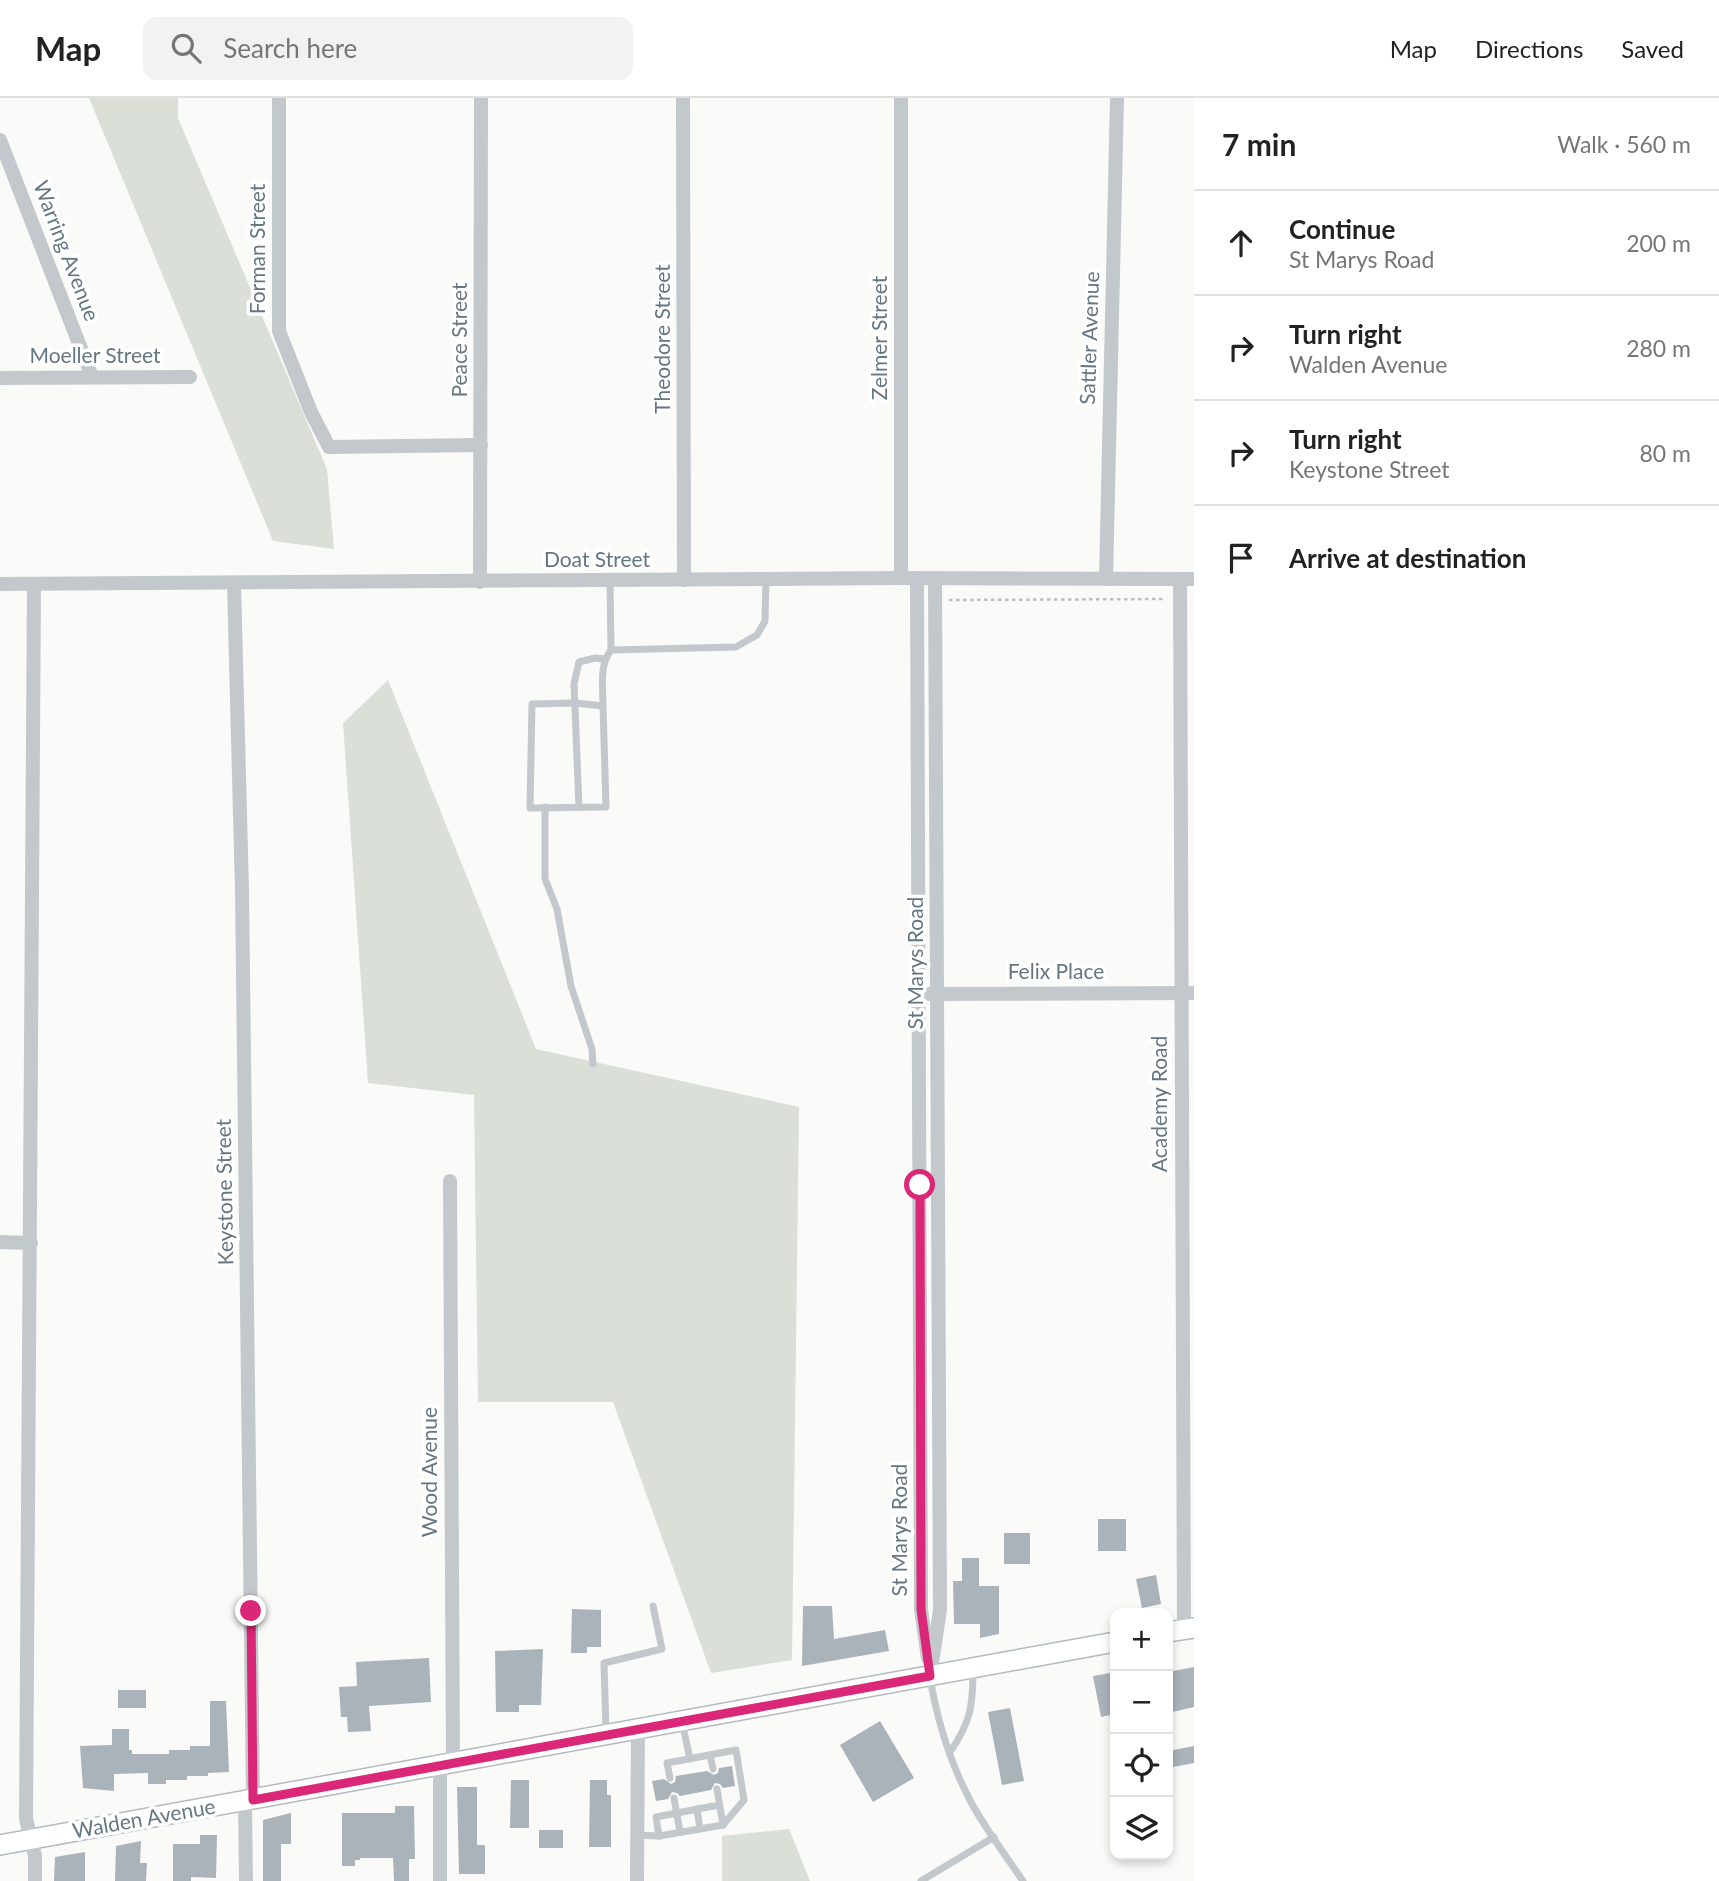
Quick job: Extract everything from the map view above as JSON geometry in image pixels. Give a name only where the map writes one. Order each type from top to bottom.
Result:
[{"type":"main road","name":"Walden Avenue","points":[[0,1845],[1110,1643]]},
{"type":"street","name":"Forman Street","points":[[279,98],[279,331],[311,412],[329,447],[481,445]]},
{"type":"street","name":"Peace Street","points":[[480,582],[481,98]]},
{"type":"street","name":"Theodore Street","points":[[683,98],[684,580]]},
{"type":"street","name":"Zelmer Street","points":[[901,98],[901,578]]},
{"type":"street","name":"Sattler Avenue","points":[[1106,579],[1117,98]]},
{"type":"street","name":"Warring Avenue","points":[[0,141],[92,377]]},
{"type":"street","points":[[0,182],[17,182]]},
{"type":"street","name":"Moeller Street","points":[[0,378],[190,377]]},
{"type":"street","name":"Doat Street","points":[[0,584],[901,578],[1187,579]]},
{"type":"street","name":"St Marys Road","points":[[917,578],[921,1609],[930,1676]]},
{"type":"street","name":"St Marys Road","points":[[930,1676],[940,1609],[936,578]]},
{"type":"street","name":"Academy Road","points":[[1182,1630],[1188,1384],[1187,579]]},
{"type":"street","points":[[34,584],[26,1819],[35,1856],[35,1881]]},
{"type":"street","name":"Keystone Street","points":[[234,584],[242,891],[249,1800],[246,1881]]},
{"type":"street","points":[[918,823],[936,823]]},
{"type":"street","name":"Felix Place","points":[[919,994],[1188,993]]},
{"type":"street","name":"Wood Avenue","points":[[440,1881],[447,1765],[450,1181]]},
{"type":"street","points":[[920,1185],[938,1185]]},
{"type":"street","points":[[0,1242],[31,1242]]},
{"type":"street","points":[[921,1435],[939,1434]]},
{"type":"street","points":[[637,1881],[638,1730]]},
{"type":"lane","points":[[611,650],[736,647],[757,635],[765,621],[766,579]]},
{"type":"lane","points":[[603,706],[575,703],[532,704],[530,808],[606,807],[603,706],[604,659],[611,650],[610,581]]},
{"type":"lane","points":[[579,807],[574,684],[579,662],[604,659]]},
{"type":"lane","points":[[545,807],[545,879],[557,909],[571,986],[592,1049],[593,1064]]},
{"type":"lane","points":[[606,1736],[604,1663],[662,1649],[653,1606]]},
{"type":"lane","points":[[950,1752],[964,1732],[974,1698],[973,1668]]},
{"type":"lane","points":[[930,1676],[950,1752],[972,1804],[1023,1881]]},
{"type":"lane","points":[[682,1722],[690,1759]]},
{"type":"lane","points":[[637,1835],[659,1836],[723,1825],[744,1800],[736,1750],[667,1763],[670,1778]]},
{"type":"lane","points":[[710,1755],[713,1769]]},
{"type":"lane","points":[[717,1789],[723,1825]]},
{"type":"lane","points":[[674,1798],[680,1832]]},
{"type":"lane","points":[[659,1836],[656,1816],[719,1805]]},
{"type":"lane","points":[[697,1809],[700,1829]]},
{"type":"lane","points":[[921,1881],[994,1837]]},
{"type":"path","points":[[949,600],[1165,599]]},
{"type":"shaded area","points":[[89,98],[178,98],[178,118],[327,469],[334,549],[273,541]]},
{"type":"shaded area","points":[[388,680],[536,1049],[799,1107],[792,1660],[711,1673],[613,1402],[478,1402],[474,1095],[368,1083],[343,723]]},
{"type":"shaded area","points":[[789,1829],[810,1881],[722,1881],[722,1836]]},
{"type":"building","points":[[1098,1519],[1126,1519],[1126,1551],[1098,1551]]},
{"type":"building","points":[[1004,1533],[1030,1533],[1030,1564],[1004,1564]]},
{"type":"building","points":[[962,1558],[979,1558],[979,1586],[999,1586],[999,1634],[980,1638],[980,1624],[954,1624],[953,1581],[962,1581]]},
{"type":"building","points":[[1156,1575],[1161,1604],[1142,1608],[1136,1579]]},
{"type":"building","points":[[803,1606],[832,1606],[834,1639],[885,1630],[889,1651],[802,1666]]},
{"type":"building","points":[[572,1609],[601,1610],[601,1647],[587,1647],[587,1653],[571,1653]]},
{"type":"building","points":[[543,1649],[541,1705],[519,1705],[519,1712],[496,1712],[495,1651]]},
{"type":"building","points":[[429,1658],[431,1702],[369,1706],[371,1731],[348,1732],[347,1717],[341,1717],[339,1687],[357,1686],[356,1662]]},
{"type":"building","points":[[1194,1667],[1194,1707],[1173,1712],[1173,1671]]},
{"type":"building","points":[[1110,1673],[1110,1715],[1101,1717],[1093,1676]]},
{"type":"building","points":[[118,1690],[146,1690],[146,1708],[118,1708]]},
{"type":"building","points":[[210,1701],[226,1701],[229,1772],[187,1776],[187,1780],[166,1780],[166,1784],[148,1784],[148,1773],[114,1774],[114,1791],[83,1788],[80,1746],[112,1745],[112,1729],[129,1729],[129,1750],[132,1750],[132,1754],[169,1754],[169,1750],[210,1746]]},
{"type":"building","points":[[1010,1708],[1024,1781],[1002,1785],[988,1712]]},
{"type":"building","points":[[880,1721],[914,1778],[873,1802],[840,1745]]},
{"type":"building","points":[[1194,1746],[1194,1763],[1173,1767],[1173,1750]]},
{"type":"building","points":[[732,1766],[735,1786],[723,1788],[715,1783],[711,1790],[680,1796],[672,1792],[668,1799],[656,1801],[652,1781],[664,1779],[671,1784],[675,1782],[676,1776],[707,1771],[714,1775],[719,1768]]},
{"type":"building","points":[[511,1780],[529,1780],[529,1828],[510,1828]]},
{"type":"building","points":[[590,1780],[607,1780],[607,1795],[611,1795],[611,1847],[589,1847]]},
{"type":"building","points":[[457,1787],[477,1787],[477,1845],[485,1845],[485,1874],[459,1874]]},
{"type":"building","points":[[395,1806],[414,1806],[415,1859],[409,1859],[409,1881],[394,1881],[393,1858],[360,1858],[355,1860],[355,1866],[342,1866],[342,1813],[395,1813]]},
{"type":"building","points":[[291,1813],[291,1844],[281,1844],[281,1881],[263,1881],[263,1820]]},
{"type":"building","points":[[539,1830],[563,1830],[563,1848],[539,1848]]},
{"type":"building","points":[[200,1835],[217,1835],[216,1878],[191,1877],[191,1881],[173,1881],[173,1844],[200,1844]]},
{"type":"building","points":[[141,1841],[140,1863],[147,1863],[146,1881],[115,1881],[116,1846]]},
{"type":"building","points":[[85,1852],[85,1881],[54,1881],[55,1857]]},
{"type":"route","points":[[251,1611],[253,1800],[930,1676],[921,1609],[920,1185]]}]
